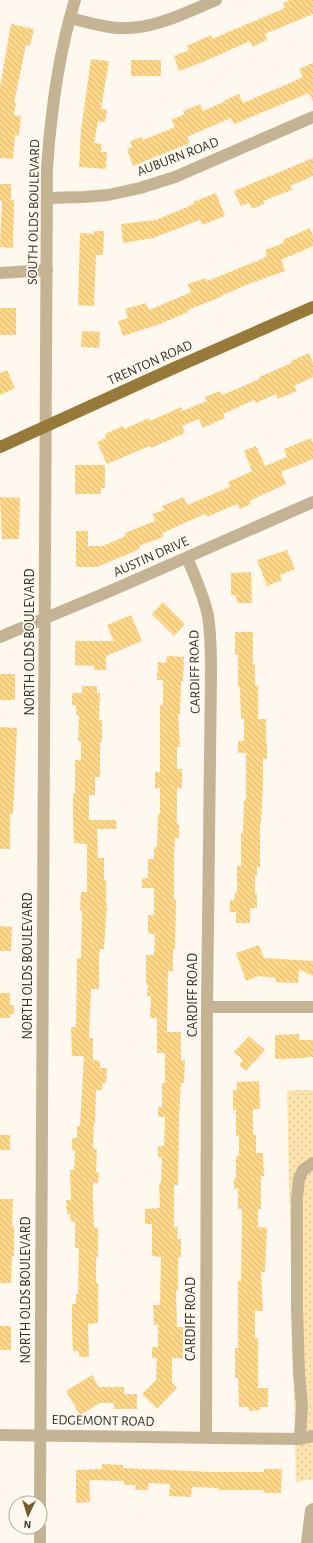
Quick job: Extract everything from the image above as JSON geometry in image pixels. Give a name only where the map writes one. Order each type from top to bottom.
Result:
[{"type":"main road","name":"TRENTON ROAD","points":[[0,447],[313,307]]},
{"type":"street","name":"SOUTH OLDS BOULEVARD","points":[[47,427],[47,198],[51,114],[58,68],[75,0]]},
{"type":"street","points":[[70,18],[120,28],[138,27],[156,24],[180,16],[216,0]]},
{"type":"street","name":"AUBURN ROAD","points":[[47,198],[108,195],[140,188],[175,177],[313,117]]},
{"type":"street","points":[[0,272],[48,270]]},
{"type":"street","name":"NORTH OLDS BOULEVARD","points":[[40,1495],[47,427]]},
{"type":"street","name":"AUSTIN DRIVE","points":[[0,637],[187,558],[313,502]]},
{"type":"street","name":"CARDIFF ROAD","points":[[187,558],[203,596],[208,616],[211,675],[207,1007],[206,1437]]},
{"type":"street","points":[[207,1007],[313,1007]]},
{"type":"street","points":[[300,1439],[308,1406],[299,1373],[297,1308],[297,1198],[299,1179],[303,1170],[313,1164]]},
{"type":"street","name":"EDGEMONT ROAD","points":[[0,1435],[300,1439],[313,1436]]},
{"type":"street","points":[[307,1543],[313,1509]]},
{"type":"shaded area","points":[[313,1090],[313,1479],[296,1482],[287,1091]]},
{"type":"building","points":[[290,0],[313,0],[313,14],[265,34],[267,40],[252,47],[250,41],[179,71],[174,56],[189,50],[187,46],[211,35],[212,39],[285,8],[283,3]]},
{"type":"building","points":[[11,24],[34,29],[30,46],[26,45],[14,103],[16,103],[14,115],[21,116],[19,136],[15,135],[13,159],[0,158],[0,87]]},
{"type":"building","points":[[91,59],[109,61],[101,109],[107,110],[105,122],[98,121],[94,143],[102,144],[101,152],[107,152],[106,169],[79,167],[81,130]]},
{"type":"building","points":[[131,60],[161,60],[161,76],[131,76]]},
{"type":"building","points":[[313,63],[313,102],[309,93],[234,124],[231,118],[187,137],[190,143],[133,166],[127,149],[132,147],[130,141],[142,137],[143,140],[175,127],[171,120],[185,114],[183,111],[200,104],[203,111],[239,94],[243,103],[290,83],[303,77],[299,69]]},
{"type":"building","points":[[313,158],[313,176],[290,186],[292,190],[263,201],[264,204],[252,209],[249,203],[241,206],[234,191]]},
{"type":"building","points":[[0,184],[11,184],[11,200],[14,200],[13,248],[0,247],[2,201],[0,201]]},
{"type":"building","points":[[216,193],[225,216],[202,225],[200,220],[153,238],[123,243],[121,224],[156,220],[194,204],[193,202]]},
{"type":"building","points":[[310,228],[313,236],[313,246],[281,260],[285,271],[251,283],[188,310],[188,312],[160,324],[123,336],[118,321],[128,318],[125,309],[146,303],[149,310],[187,294],[191,292],[188,284],[206,278],[207,281],[257,261],[267,256],[265,250],[284,243],[283,240]]},
{"type":"building","points":[[94,231],[104,231],[103,255],[96,255],[94,306],[78,305],[80,233],[94,234]]},
{"type":"building","points":[[0,308],[16,308],[16,335],[0,335]]},
{"type":"building","points":[[82,331],[100,332],[99,348],[81,347]]},
{"type":"building","points":[[309,353],[313,363],[313,377],[294,386],[297,391],[278,399],[276,394],[256,403],[254,400],[223,414],[225,418],[203,428],[199,419],[182,426],[185,433],[151,448],[150,446],[107,464],[97,442],[106,438],[105,434],[123,426],[124,429],[149,418],[150,421],[181,407],[182,411],[207,401],[205,397],[220,391],[222,395],[260,379],[259,377],[292,363],[291,361]]},
{"type":"building","points":[[7,370],[15,388],[0,395],[0,373]]},
{"type":"building","points":[[311,438],[313,443],[313,459],[281,472],[286,484],[249,501],[251,504],[240,509],[237,504],[207,517],[205,514],[162,533],[163,537],[139,546],[140,549],[97,567],[76,567],[76,531],[88,531],[88,546],[103,546],[126,536],[125,533],[155,521],[152,514],[164,510],[162,506],[184,497],[187,505],[230,487],[228,482],[252,471],[244,451],[256,446],[265,466],[287,457],[284,449]]},
{"type":"building","points":[[75,465],[105,465],[105,488],[101,488],[101,494],[75,494]]},
{"type":"building","points":[[0,497],[20,498],[19,539],[2,539]]},
{"type":"building","points":[[287,550],[295,569],[280,575],[282,580],[267,586],[257,560]]},
{"type":"building","points":[[251,572],[252,603],[237,603],[236,595],[231,595],[231,573]]},
{"type":"building","points":[[163,602],[185,624],[174,636],[152,614]]},
{"type":"building","points":[[131,615],[142,641],[106,656],[106,670],[94,670],[94,666],[75,665],[75,641],[114,641],[107,625]]},
{"type":"building","points":[[235,632],[253,632],[253,664],[255,664],[255,685],[258,685],[258,719],[266,719],[267,759],[263,759],[263,786],[260,823],[260,867],[257,867],[257,875],[255,875],[257,908],[250,908],[250,923],[236,923],[236,912],[230,912],[230,900],[234,901],[235,893],[237,893],[237,866],[241,866],[241,833],[243,833],[244,800],[246,800],[246,753],[238,753],[238,741],[244,741],[244,719],[241,719],[240,687],[238,687],[238,655],[235,655]]},
{"type":"building","points":[[167,656],[184,657],[183,681],[181,681],[180,714],[178,714],[180,747],[177,747],[177,769],[182,769],[182,788],[177,788],[177,825],[179,825],[179,838],[175,838],[174,856],[174,900],[176,900],[175,949],[173,949],[173,971],[168,971],[167,1032],[181,1032],[181,1060],[185,1060],[184,1083],[181,1083],[179,1117],[178,1185],[174,1185],[174,1227],[178,1227],[177,1239],[181,1239],[181,1257],[178,1257],[178,1290],[176,1290],[177,1327],[183,1327],[183,1358],[172,1358],[172,1383],[177,1388],[157,1409],[142,1394],[156,1380],[157,1358],[152,1358],[152,1347],[158,1347],[158,1325],[154,1325],[153,1305],[160,1305],[161,1257],[152,1256],[152,1224],[145,1224],[145,1209],[160,1208],[159,1183],[161,1183],[162,1157],[158,1157],[158,1146],[164,1146],[165,1117],[158,1117],[158,1107],[162,1107],[162,1083],[165,1083],[165,1053],[157,1053],[157,1018],[150,1018],[151,996],[147,996],[148,985],[146,985],[146,955],[154,955],[155,934],[148,934],[148,915],[154,915],[154,888],[142,888],[142,878],[148,878],[148,859],[154,859],[154,847],[157,847],[158,814],[160,814],[160,788],[155,788],[155,772],[160,772],[160,705],[163,705],[163,680],[157,680],[158,662],[166,663]]},
{"type":"building","points":[[0,674],[15,674],[15,700],[0,700]]},
{"type":"building","points":[[82,686],[97,686],[97,693],[100,693],[99,720],[102,720],[102,742],[100,742],[100,777],[95,777],[95,795],[89,795],[89,820],[116,820],[117,829],[97,829],[98,858],[104,858],[104,880],[106,880],[107,904],[104,949],[100,949],[99,956],[99,989],[91,989],[89,1038],[93,1038],[93,1060],[100,1061],[100,1068],[107,1068],[106,1083],[103,1083],[102,1090],[96,1090],[93,1149],[97,1149],[96,1172],[99,1172],[98,1183],[93,1183],[93,1202],[94,1228],[98,1228],[96,1283],[98,1283],[98,1323],[88,1324],[89,1357],[79,1357],[79,1351],[73,1351],[72,1304],[76,1304],[76,1294],[78,1294],[79,1248],[75,1248],[75,1222],[71,1222],[70,1214],[67,1214],[66,1200],[71,1200],[70,1170],[74,1170],[75,1151],[72,1150],[72,1138],[77,1138],[77,1126],[80,1126],[84,1056],[72,1056],[71,1027],[76,1027],[77,958],[81,958],[81,892],[87,892],[87,844],[74,843],[73,816],[73,794],[75,794],[75,760],[81,760],[81,741],[78,741],[79,715],[76,715],[76,705],[72,705],[72,693],[82,693]]},
{"type":"building","points":[[0,727],[17,728],[13,814],[10,814],[10,849],[0,849]]},
{"type":"building","points":[[0,926],[12,927],[11,951],[0,951]]},
{"type":"building","points":[[259,945],[264,958],[313,961],[313,976],[299,969],[298,983],[276,982],[276,978],[258,976],[246,981],[236,953]]},
{"type":"building","points":[[0,993],[10,993],[10,1005],[14,1005],[14,1014],[10,1014],[10,1018],[0,1018]]},
{"type":"building","points":[[299,1034],[299,1040],[313,1040],[313,1057],[275,1059],[275,1035]]},
{"type":"building","points":[[249,1036],[265,1050],[246,1071],[239,1065],[243,1060],[234,1052]]},
{"type":"building","points":[[259,1081],[260,1109],[253,1109],[253,1135],[256,1135],[256,1153],[263,1153],[264,1176],[261,1176],[261,1209],[258,1209],[258,1227],[267,1228],[265,1272],[261,1272],[263,1311],[255,1311],[255,1338],[258,1338],[258,1388],[268,1388],[268,1407],[260,1407],[260,1410],[249,1411],[249,1407],[239,1407],[238,1378],[235,1378],[235,1348],[238,1348],[238,1281],[241,1281],[242,1209],[238,1209],[238,1188],[234,1189],[234,1179],[236,1179],[236,1156],[239,1156],[239,1136],[236,1136],[236,1110],[233,1110],[233,1090],[237,1090],[237,1082]]},
{"type":"building","points":[[0,1135],[10,1135],[10,1150],[0,1150]]},
{"type":"building","points":[[0,1199],[13,1199],[12,1226],[14,1226],[14,1256],[12,1256],[11,1283],[0,1283]]},
{"type":"building","points":[[0,1326],[11,1326],[11,1350],[0,1350]]},
{"type":"building","points":[[92,1375],[99,1387],[124,1387],[124,1394],[137,1394],[137,1409],[114,1409],[114,1403],[100,1403],[80,1415],[66,1391]]},
{"type":"building","points":[[102,1464],[123,1465],[123,1468],[212,1472],[264,1472],[264,1469],[282,1469],[281,1493],[264,1493],[264,1490],[218,1490],[218,1488],[192,1487],[191,1497],[169,1496],[170,1484],[148,1483],[148,1490],[135,1490],[136,1485],[124,1485],[124,1481],[89,1480],[90,1502],[76,1503],[76,1470],[102,1469]]}]
